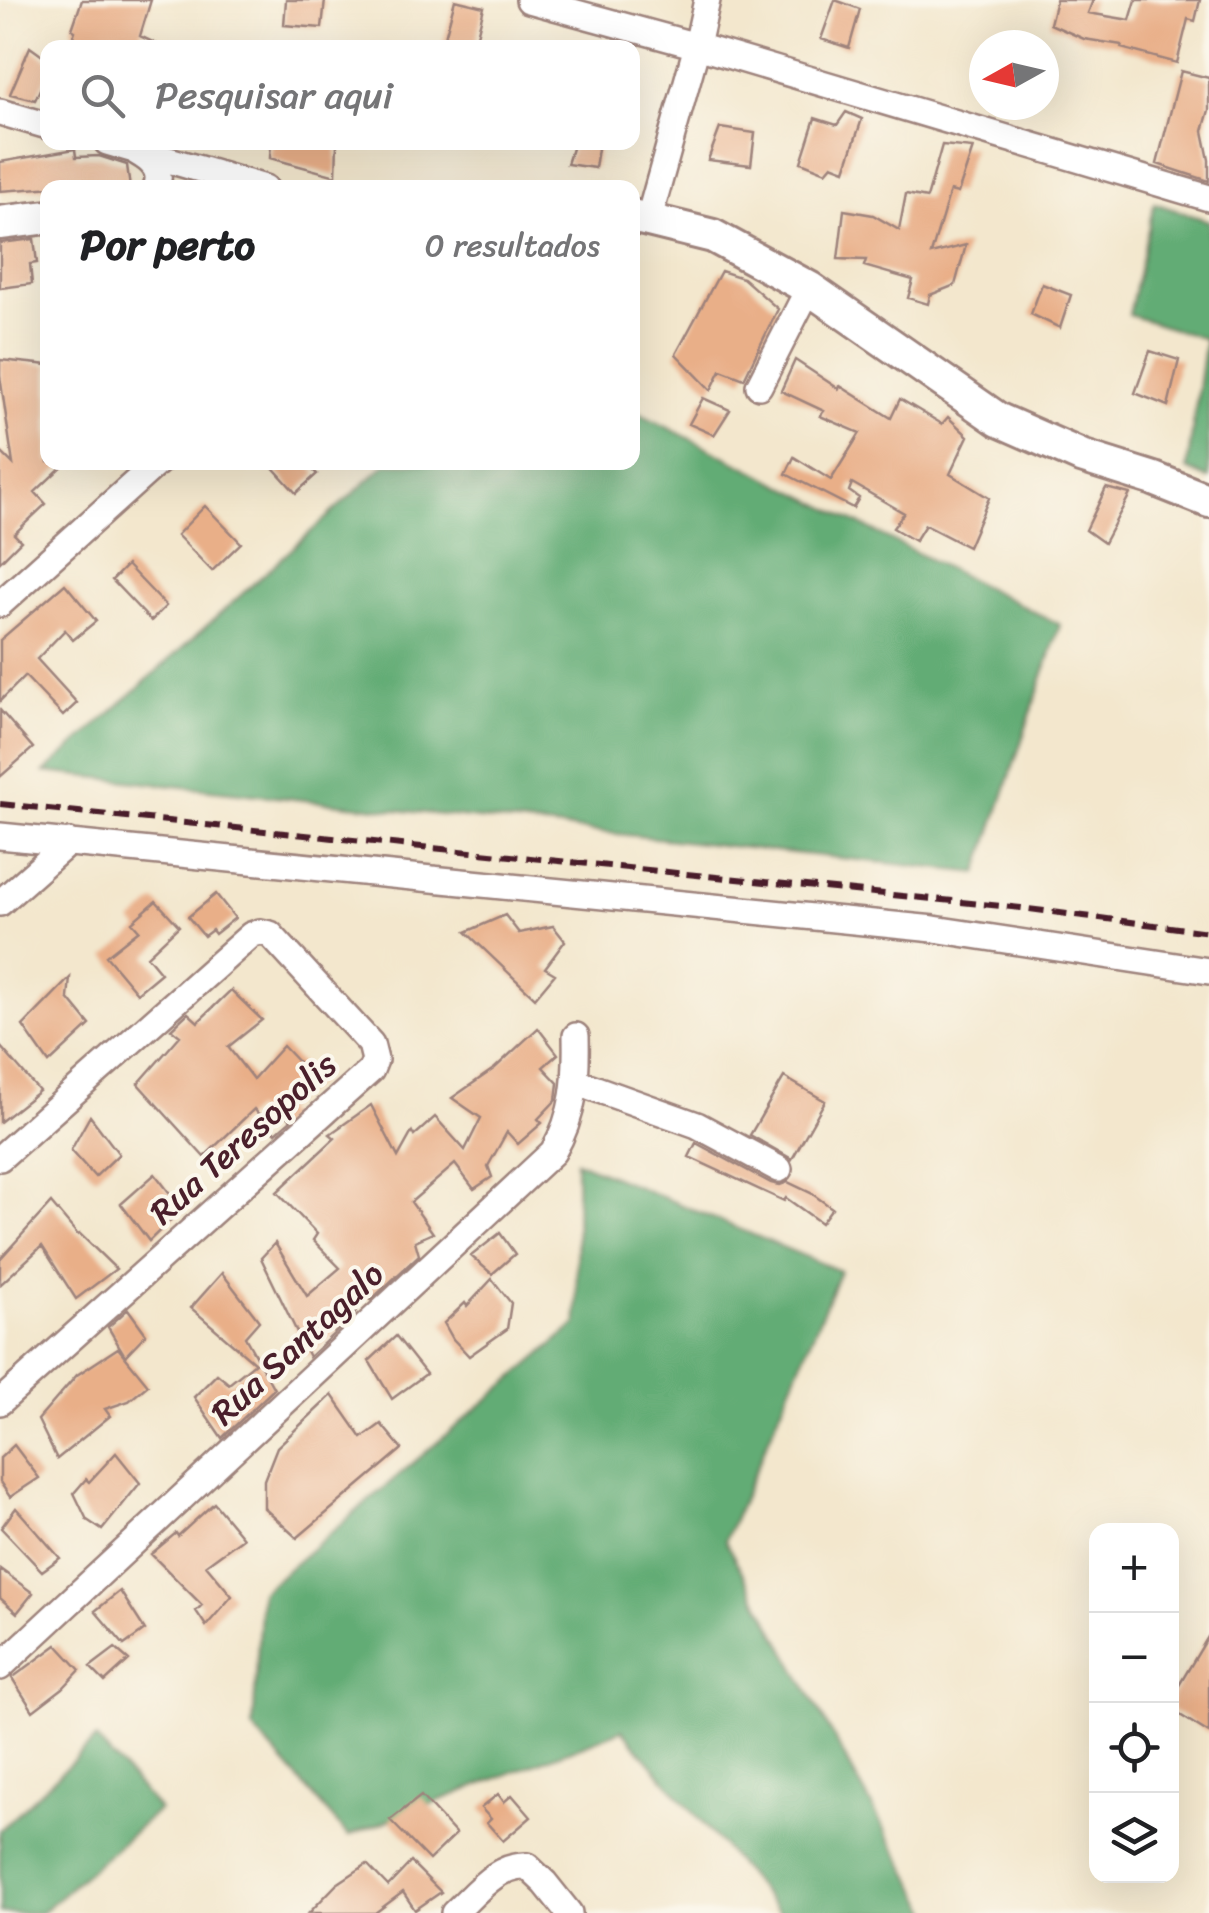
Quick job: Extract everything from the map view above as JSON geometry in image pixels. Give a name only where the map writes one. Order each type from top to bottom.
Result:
[{"type":"main road","points":[[641,217],[713,236],[809,288],[1000,420],[1081,456],[1209,501]]},
{"type":"main road","points":[[0,224],[40,218]]},
{"type":"street","points":[[529,0],[1209,198]]},
{"type":"street","points":[[641,217],[697,46],[706,0]]},
{"type":"street","points":[[0,112],[40,124]]},
{"type":"street","points":[[134,150],[150,160],[159,180]]},
{"type":"street","points":[[134,150],[237,180]]},
{"type":"street","points":[[759,386],[809,288]]},
{"type":"street","points":[[0,604],[149,470]]},
{"type":"street","points":[[0,836],[934,929],[1209,971]]},
{"type":"street","points":[[0,904],[68,842]]},
{"type":"street","name":"Rua Teresopolis","points":[[0,1158],[235,947],[260,932],[270,934],[371,1044],[375,1060],[372,1070],[0,1402]]},
{"type":"street","name":"Rua Santagalo","points":[[0,1667],[553,1152],[563,1134],[577,1082],[576,1036]]},
{"type":"street","points":[[577,1082],[697,1124],[779,1168]]},
{"type":"street","points":[[454,1913],[501,1870],[515,1865],[527,1866],[569,1913]]},
{"type":"green space","points":[[1154,203],[1209,221],[1209,479],[1187,469],[1205,339],[1129,315]]},
{"type":"green space","points":[[640,414],[1060,625],[978,873],[45,772],[379,470],[640,470]]},
{"type":"green space","points":[[576,1161],[840,1271],[725,1541],[931,1913],[780,1913],[622,1730],[348,1836],[253,1728],[261,1592],[577,1324]]},
{"type":"green space","points":[[96,1739],[159,1810],[41,1913],[0,1913],[0,1830]]},
{"type":"building","points":[[82,0],[151,0],[140,36],[148,40],[72,40],[75,31],[72,29]]},
{"type":"building","points":[[286,0],[325,0],[322,28],[284,25]]},
{"type":"building","points":[[455,0],[484,7],[476,40],[444,40]]},
{"type":"building","points":[[835,0],[860,9],[849,48],[821,39]]},
{"type":"building","points":[[1056,0],[1093,0],[1088,13],[1130,20],[1136,0],[1200,0],[1195,21],[1188,19],[1177,63],[1121,48],[1122,45],[1084,39],[1050,24]]},
{"type":"building","points":[[30,47],[40,54],[40,89],[35,100],[10,94]]},
{"type":"building","points":[[1181,71],[1209,78],[1209,110],[1203,131],[1209,181],[1157,164]]},
{"type":"building","points":[[846,112],[862,119],[845,170],[832,165],[826,172],[801,162],[815,118],[837,125]]},
{"type":"building","points":[[720,128],[755,133],[751,165],[708,160]]},
{"type":"building","points":[[942,145],[973,148],[958,193],[950,191],[931,254],[966,245],[955,285],[930,295],[928,304],[908,298],[913,280],[864,266],[866,260],[838,259],[844,210],[873,215],[899,230],[906,194],[927,198]]},
{"type":"building","points":[[75,150],[76,157],[99,156],[127,165],[129,180],[40,180],[40,188],[0,191],[0,162]]},
{"type":"building","points":[[270,150],[337,150],[336,176],[270,158]]},
{"type":"building","points":[[571,150],[598,150],[595,168],[567,164]]},
{"type":"building","points":[[34,239],[37,263],[30,264],[32,284],[0,288],[0,243]]},
{"type":"building","points":[[721,271],[743,278],[778,309],[744,379],[721,370],[711,390],[676,354]]},
{"type":"building","points":[[1042,284],[1071,295],[1060,328],[1031,314]]},
{"type":"building","points":[[1150,351],[1179,360],[1168,406],[1135,393]]},
{"type":"building","points":[[0,360],[40,364],[40,470],[58,470],[35,492],[46,504],[14,534],[21,541],[0,562],[0,451],[13,464]]},
{"type":"building","points":[[795,360],[891,418],[900,399],[942,424],[948,417],[968,436],[950,474],[989,498],[968,547],[925,525],[915,541],[893,528],[904,513],[852,483],[849,491],[859,498],[853,508],[786,474],[794,457],[831,480],[860,433],[820,416],[824,411],[781,391]]},
{"type":"building","points":[[703,398],[730,410],[714,435],[689,424]]},
{"type":"building","points":[[275,470],[313,470],[317,474],[296,493]]},
{"type":"building","points":[[1106,488],[1130,494],[1104,543],[1086,530]]},
{"type":"building","points":[[205,506],[241,543],[212,571],[177,535]]},
{"type":"building","points":[[127,565],[166,606],[151,621],[112,580]]},
{"type":"building","points":[[65,584],[96,621],[73,640],[65,630],[37,659],[77,703],[63,716],[25,676],[0,701],[0,640]]},
{"type":"building","points":[[0,710],[33,748],[0,777]]},
{"type":"building","points":[[216,894],[235,918],[215,934],[212,930],[204,936],[188,917]]},
{"type":"building","points":[[156,901],[179,926],[147,956],[161,973],[137,993],[106,956],[139,930],[132,922]]},
{"type":"building","points":[[505,915],[519,933],[553,926],[565,941],[545,968],[555,974],[535,998],[466,932]]},
{"type":"building","points":[[70,978],[68,998],[90,1025],[49,1063],[23,1026]]},
{"type":"building","points":[[231,990],[262,1020],[228,1047],[253,1079],[283,1046],[318,1083],[282,1110],[291,1120],[276,1133],[254,1109],[204,1157],[138,1084],[180,1036],[171,1029],[188,1013],[198,1022]]},
{"type":"building","points":[[538,1028],[558,1054],[543,1067],[558,1083],[556,1100],[538,1119],[542,1123],[518,1144],[507,1132],[488,1166],[492,1177],[474,1189],[455,1164],[411,1202],[433,1233],[415,1241],[419,1255],[371,1300],[365,1293],[354,1315],[309,1357],[261,1258],[275,1243],[307,1296],[340,1268],[313,1240],[317,1234],[277,1192],[335,1138],[330,1134],[371,1105],[398,1157],[412,1132],[414,1136],[435,1117],[465,1150],[481,1118],[452,1098],[495,1068]]},
{"type":"building","points":[[0,1046],[39,1091],[0,1122]]},
{"type":"building","points":[[784,1077],[825,1101],[792,1159],[750,1135]]},
{"type":"building","points":[[90,1116],[119,1154],[95,1177],[71,1150]]},
{"type":"building","points":[[696,1143],[771,1183],[788,1182],[832,1208],[821,1223],[786,1198],[784,1201],[689,1157]]},
{"type":"building","points":[[155,1174],[182,1209],[149,1241],[121,1204]]},
{"type":"building","points":[[51,1203],[78,1235],[116,1269],[76,1299],[42,1246],[0,1285],[0,1259]]},
{"type":"building","points":[[500,1233],[515,1254],[492,1274],[471,1256]]},
{"type":"building","points":[[222,1273],[259,1321],[245,1337],[274,1389],[222,1438],[194,1397],[217,1374],[229,1384],[255,1363],[191,1308]]},
{"type":"building","points":[[492,1279],[511,1303],[507,1329],[469,1356],[444,1323],[465,1303],[467,1306]]},
{"type":"building","points":[[128,1309],[146,1334],[125,1356],[108,1327]]},
{"type":"building","points":[[396,1336],[426,1374],[392,1399],[369,1361]]},
{"type":"building","points":[[118,1348],[148,1385],[129,1401],[105,1409],[110,1416],[57,1459],[38,1420],[77,1375]]},
{"type":"building","points":[[332,1395],[362,1438],[381,1424],[402,1449],[297,1538],[264,1508],[264,1480],[277,1447]]},
{"type":"building","points":[[14,1445],[39,1478],[10,1497],[0,1482],[0,1458]]},
{"type":"building","points":[[116,1453],[140,1483],[102,1530],[87,1520],[74,1493]]},
{"type":"building","points":[[214,1503],[243,1538],[206,1565],[232,1596],[206,1626],[196,1611],[202,1605],[151,1554]]},
{"type":"building","points":[[16,1508],[60,1558],[42,1571],[1,1528]]},
{"type":"building","points":[[0,1569],[33,1593],[17,1613],[0,1598]]},
{"type":"building","points":[[120,1591],[145,1630],[124,1645],[95,1611]]},
{"type":"building","points":[[1209,1635],[1209,1733],[1179,1714],[1179,1685]]},
{"type":"building","points":[[57,1645],[80,1670],[33,1711],[12,1678]]},
{"type":"building","points":[[115,1648],[129,1660],[105,1682],[90,1667]]},
{"type":"building","points":[[498,1794],[504,1802],[512,1795],[531,1817],[503,1841],[487,1823],[491,1819],[481,1808]]},
{"type":"building","points":[[421,1796],[456,1834],[429,1860],[390,1820]]},
{"type":"building","points":[[411,1862],[441,1892],[415,1910],[403,1892],[375,1913],[309,1913],[337,1884],[367,1864],[388,1886]]},
{"type":"railway","points":[[0,804],[1021,908],[1209,932]]}]
